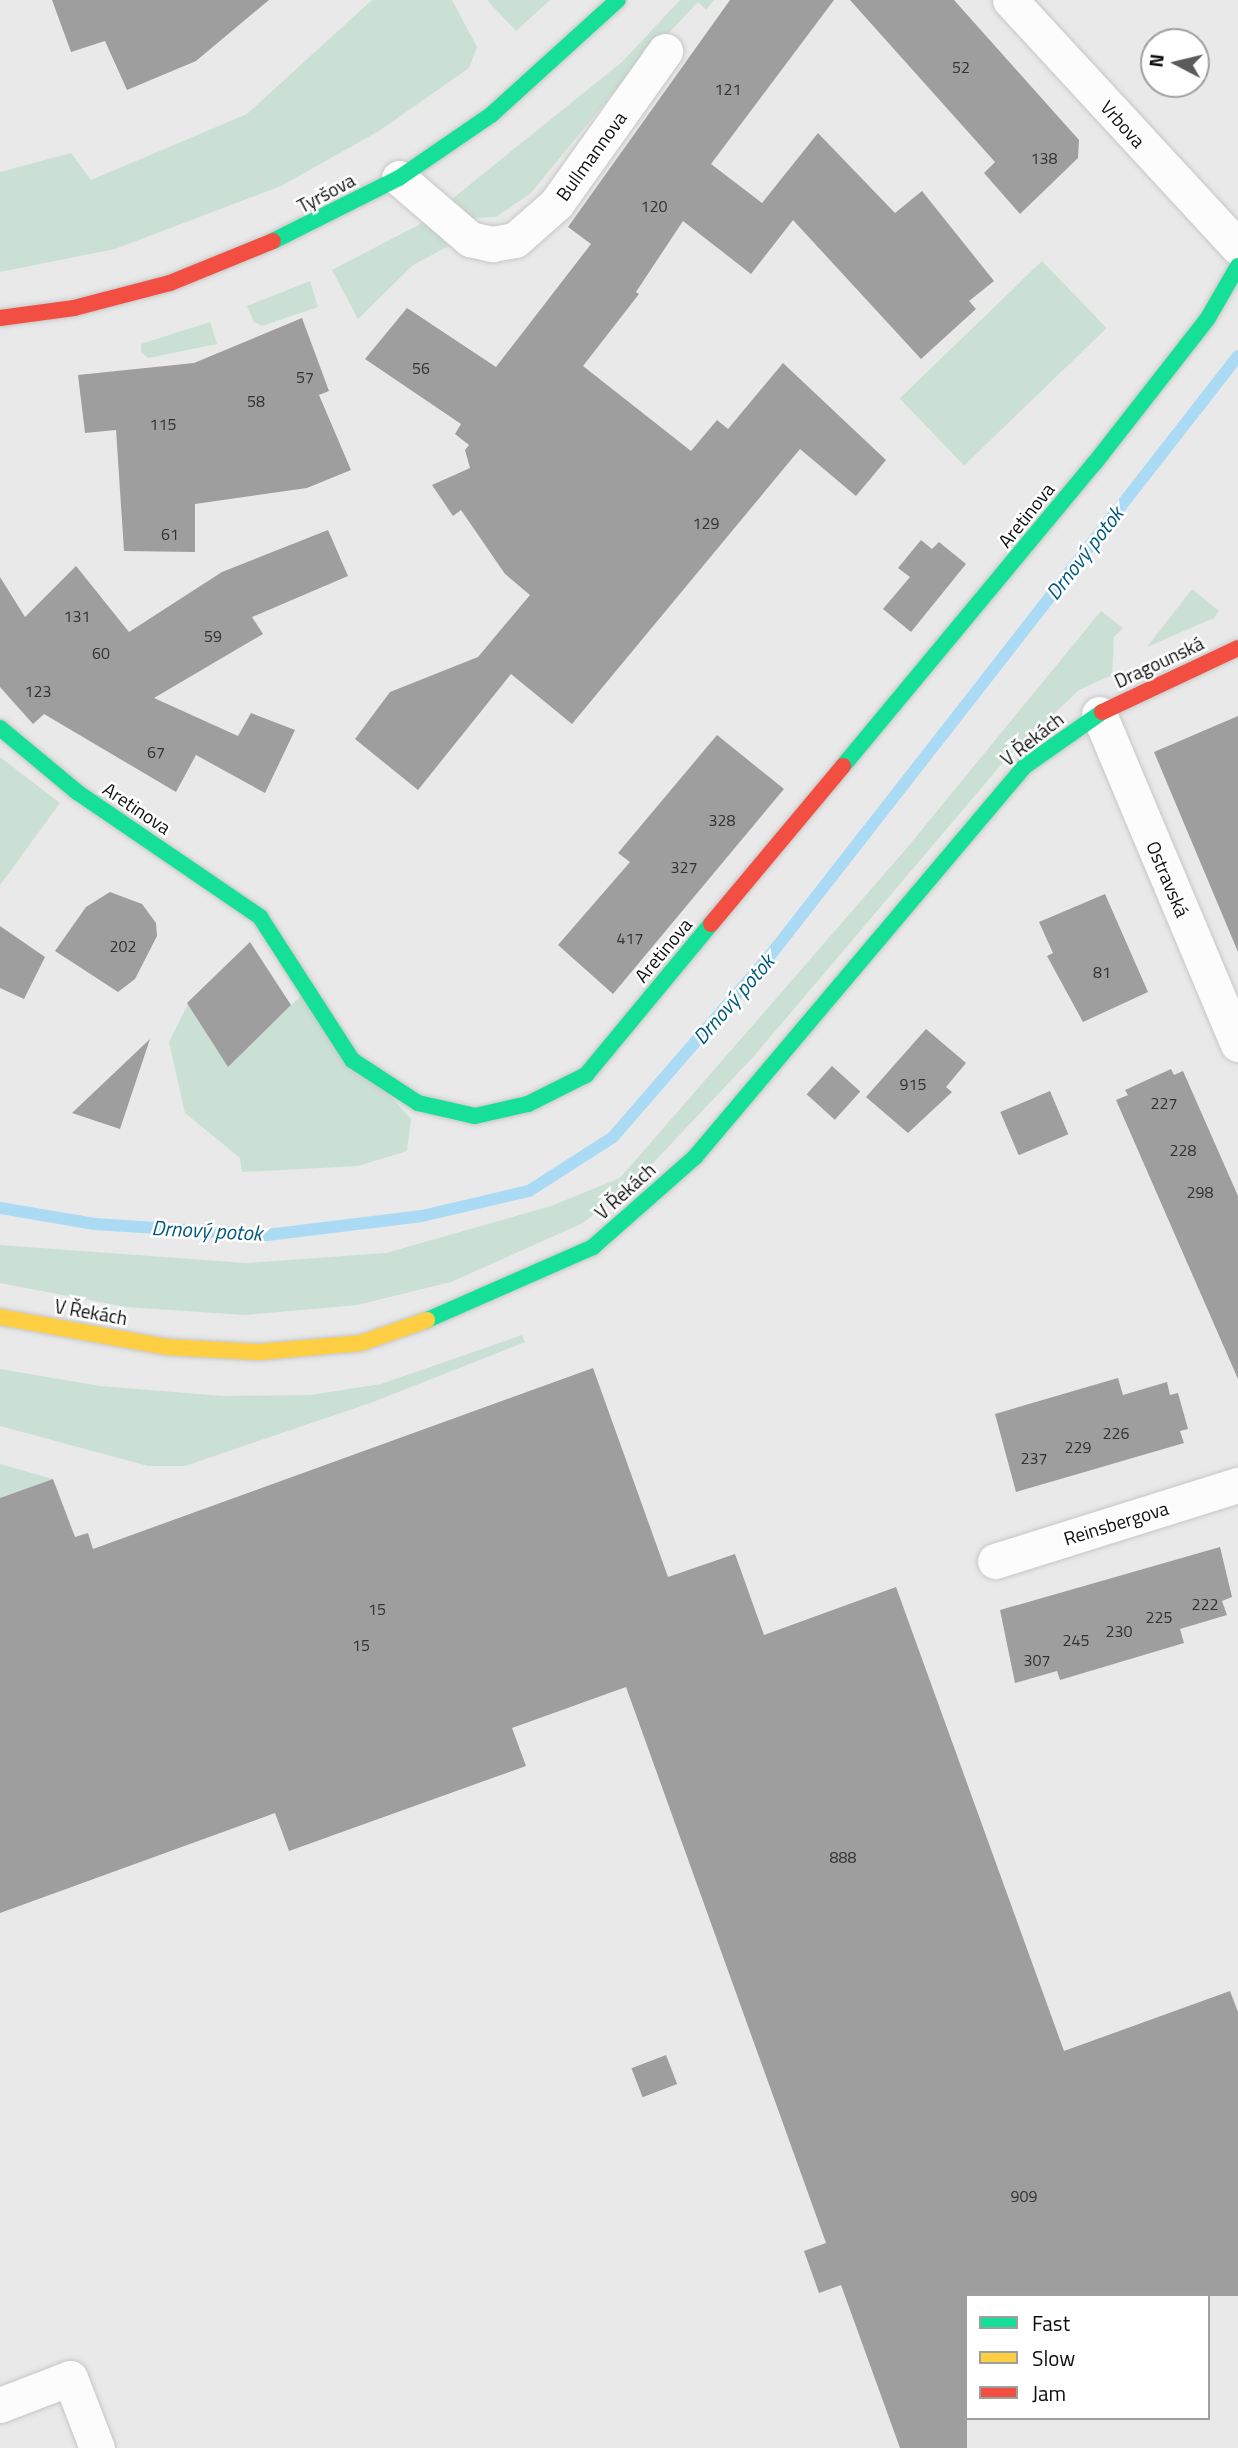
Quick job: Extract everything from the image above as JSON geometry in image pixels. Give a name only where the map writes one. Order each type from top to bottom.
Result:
[{"type":"street","name":"Tyršova","points":[[0,318],[74,309],[170,283],[311,226],[399,178],[534,81],[618,0]]},
{"type":"street","name":"Vrbova","points":[[1010,0],[1238,247]]},
{"type":"street","name":"Bullmannova","points":[[399,178],[470,239],[492,244],[515,240],[556,204],[665,51]]},
{"type":"street","name":"Aretinova","points":[[0,728],[77,792],[260,916],[352,1060],[418,1103],[475,1116],[528,1104],[586,1076],[1094,464],[1208,318],[1238,266]]},
{"type":"street","name":"Dragounská","points":[[1098,715],[1238,648]]},
{"type":"street","name":"Ostravská","points":[[1098,715],[1238,1044]]},
{"type":"street","name":"V Řekách","points":[[0,1317],[166,1347],[258,1352],[361,1342],[454,1311],[593,1247],[695,1157],[1025,766],[1098,715]]},
{"type":"street","name":"Reinsbergova","points":[[995,1561],[1238,1485]]},
{"type":"street","points":[[0,2405],[70,2378],[97,2448]]},
{"type":"green space","points":[[372,0],[452,0],[477,47],[469,68],[379,131],[281,186],[115,249],[0,272],[0,172],[71,153],[91,180],[247,114]]},
{"type":"green space","points":[[487,0],[550,0],[516,31]]},
{"type":"green space","points":[[680,0],[714,0],[706,10],[698,2],[617,88],[531,193],[496,217],[472,218],[452,199],[622,62]]},
{"type":"green space","points":[[426,221],[449,246],[413,265],[358,319],[332,270]]},
{"type":"green space","points":[[1042,261],[1107,328],[964,465],[900,399]]},
{"type":"green space","points":[[310,281],[318,307],[262,326],[254,322],[247,306]]},
{"type":"green space","points":[[210,322],[217,344],[148,358],[141,352],[141,344]]},
{"type":"green space","points":[[1192,589],[1219,611],[1214,618],[1147,647]]},
{"type":"green space","points":[[1101,611],[1123,628],[1114,637],[1112,675],[1079,690],[1006,759],[754,1056],[638,1179],[583,1223],[451,1282],[357,1305],[245,1315],[126,1307],[0,1283],[0,1245],[246,1263],[386,1253],[551,1206],[620,1178],[906,849]]},
{"type":"green space","points":[[0,757],[60,803],[0,885]]},
{"type":"green space","points":[[301,996],[411,1119],[407,1151],[358,1166],[242,1172],[240,1158],[185,1113],[169,1042],[188,1004],[227,1065]]},
{"type":"green space","points":[[522,1335],[525,1342],[373,1402],[185,1466],[148,1466],[0,1426],[0,1369],[100,1386],[223,1396],[310,1395],[381,1384]]},
{"type":"green space","points":[[0,1464],[53,1479],[0,1498]]},
{"type":"building","points":[[52,0],[269,0],[196,61],[127,90],[105,41],[71,52]]},
{"type":"building","points":[[730,0],[834,0],[711,164],[762,203],[818,133],[895,213],[922,191],[994,281],[969,301],[976,309],[921,359],[793,220],[751,274],[683,221],[636,292],[639,294],[583,366],[691,451],[717,420],[728,429],[783,363],[886,460],[856,496],[800,449],[572,724],[511,674],[418,790],[355,739],[390,692],[478,657],[530,595],[505,574],[461,510],[453,516],[432,485],[470,468],[465,450],[469,445],[455,434],[461,424],[365,359],[407,308],[496,367],[591,244],[568,227]]},
{"type":"building","points":[[850,0],[954,0],[1079,140],[1078,158],[1020,214],[984,173],[995,162]]},
{"type":"building","points":[[302,318],[329,391],[319,395],[351,470],[307,488],[195,504],[195,552],[124,551],[116,430],[85,433],[78,375],[194,363]]},
{"type":"building","points":[[328,530],[348,576],[252,617],[263,634],[154,698],[238,736],[251,713],[295,730],[265,793],[196,755],[176,792],[44,714],[33,724],[0,687],[0,577],[25,617],[76,566],[129,632],[222,572]]},
{"type":"building","points":[[921,540],[932,549],[939,542],[966,564],[911,632],[883,609],[910,577],[898,568]]},
{"type":"building","points":[[1238,716],[1238,952],[1154,752]]},
{"type":"building","points":[[717,735],[784,789],[613,994],[558,945],[630,862],[618,853]]},
{"type":"building","points":[[110,892],[142,904],[156,923],[157,936],[135,979],[118,992],[55,951],[86,907]]},
{"type":"building","points":[[1105,894],[1148,992],[1083,1022],[1047,956],[1053,953],[1039,922]]},
{"type":"building","points":[[0,926],[45,957],[24,999],[0,988]]},
{"type":"building","points":[[250,942],[291,1005],[228,1067],[187,1003]]},
{"type":"building","points":[[926,1029],[966,1063],[946,1087],[952,1092],[908,1133],[866,1097]]},
{"type":"building","points":[[150,1039],[120,1129],[72,1113]]},
{"type":"building","points":[[832,1066],[860,1091],[835,1120],[807,1094]]},
{"type":"building","points":[[1171,1069],[1174,1075],[1183,1071],[1238,1196],[1238,1379],[1116,1100],[1128,1095],[1125,1090]]},
{"type":"building","points":[[1050,1091],[1068,1134],[1019,1155],[1000,1112]]},
{"type":"building","points":[[593,1368],[668,1577],[735,1554],[764,1635],[896,1587],[1064,2051],[1230,1991],[1238,2012],[1238,2296],[965,2294],[967,2448],[900,2448],[841,2285],[819,2293],[804,2251],[826,2243],[626,1687],[512,1728],[526,1766],[289,1851],[275,1813],[0,1913],[0,1498],[53,1479],[75,1537],[88,1533],[93,1549]]},
{"type":"building","points":[[1118,1378],[1123,1395],[1167,1382],[1170,1395],[1178,1393],[1188,1429],[1180,1431],[1184,1443],[1016,1492],[995,1414]]},
{"type":"building","points":[[1220,1547],[1232,1597],[1222,1601],[1227,1615],[1180,1629],[1184,1643],[1060,1680],[1057,1671],[1015,1683],[1000,1610]]},
{"type":"building","points":[[666,2055],[677,2084],[643,2097],[631,2068]]},
{"type":"waterway","name":"Drnový potok","points":[[0,1208],[95,1224],[267,1235],[422,1216],[529,1191],[613,1137],[769,957],[1238,356]]},
{"type":"traffic: fast","points":[[273,241],[399,178],[491,115],[618,0]]},
{"type":"traffic: fast","points":[[843,766],[1094,464],[1208,318],[1238,266]]},
{"type":"traffic: fast","points":[[427,1320],[593,1247],[695,1157],[1025,766],[1102,712]]},
{"type":"traffic: fast","points":[[0,728],[77,792],[260,917],[352,1060],[418,1103],[475,1116],[528,1104],[586,1075],[711,924]]},
{"type":"traffic: slow","points":[[0,1317],[166,1347],[259,1352],[361,1343],[427,1320]]},
{"type":"traffic: jam","points":[[0,318],[74,308],[170,283],[273,241]]},
{"type":"traffic: jam","points":[[1102,712],[1238,648]]},
{"type":"traffic: jam","points":[[711,924],[843,766]]}]
